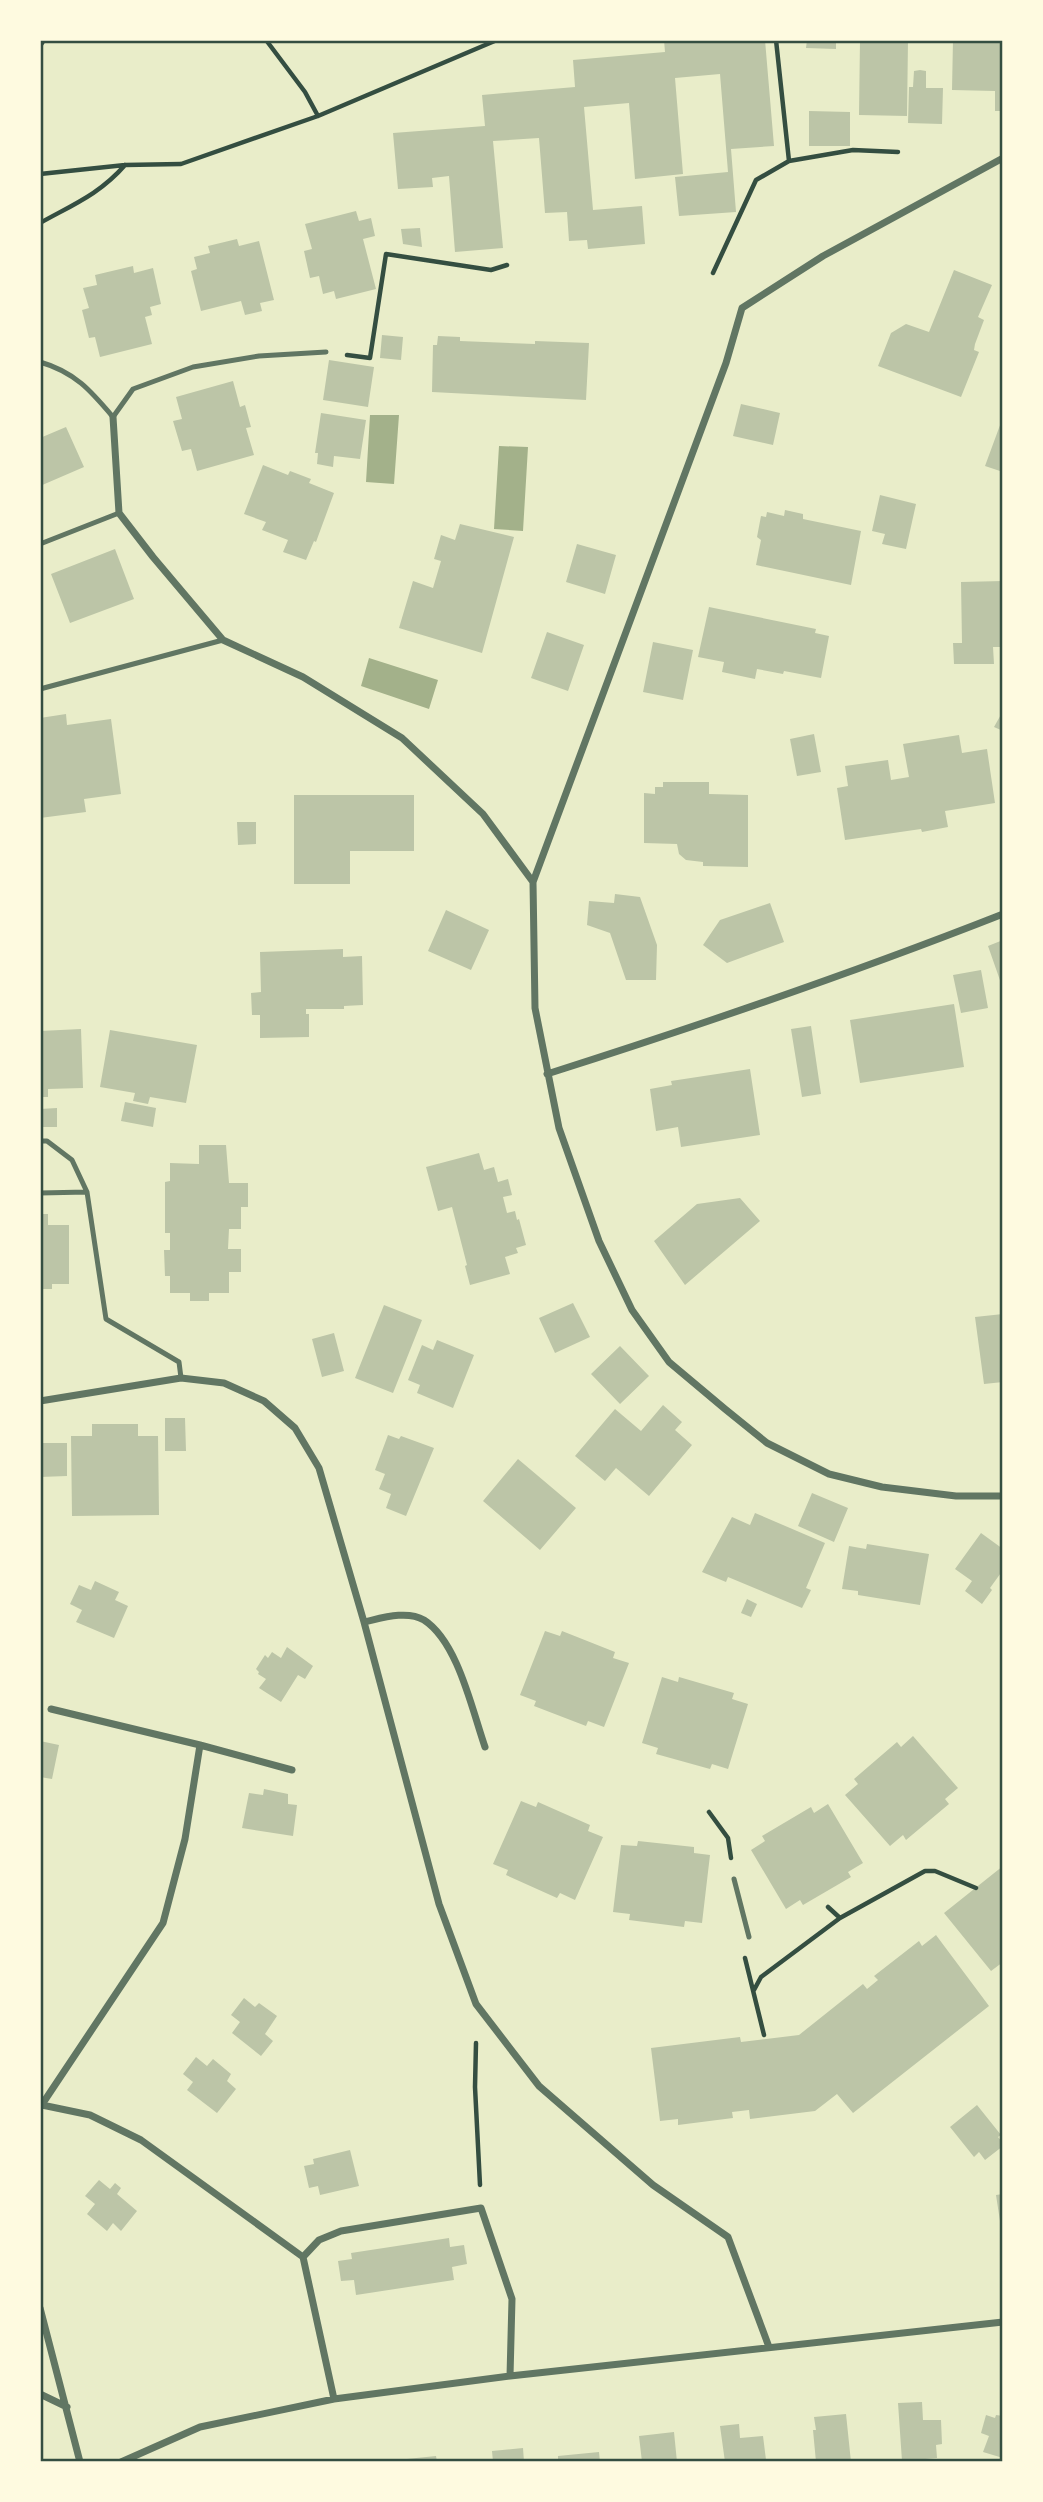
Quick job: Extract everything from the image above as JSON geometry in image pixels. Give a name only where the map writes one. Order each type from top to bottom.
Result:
[{"type":"street","points":[[1003,159],[823,256],[742,308],[726,363],[533,883],[535,1008],[559,1128],[598,1241],[632,1310],[669,1362],[767,1443],[829,1474],[882,1487],[956,1496],[1003,1496]]},
{"type":"street","points":[[113,417],[119,513],[152,557],[223,640],[303,677],[402,738],[483,814],[533,883]]},
{"type":"street","points":[[547,1074],[816,984],[1003,914]]},
{"type":"street","points":[[40,1401],[181,1378],[224,1383],[264,1401],[295,1428],[319,1468],[364,1622],[439,1904],[476,2004],[539,2086],[653,2185],[728,2237],[769,2347]]},
{"type":"street","points":[[364,1622],[397,1615],[423,1620],[452,1649],[485,1747]]},
{"type":"street","points":[[51,1709],[292,1770]]},
{"type":"street","points":[[200,1745],[185,1839],[163,1923],[41,2106],[90,2115],[141,2140],[303,2257],[334,2399]]},
{"type":"street","points":[[303,2257],[319,2241],[341,2231],[481,2208],[512,2299],[510,2376]]},
{"type":"street","points":[[40,2308],[80,2462]]},
{"type":"street","points":[[121,2462],[200,2427],[334,2399],[510,2376],[1003,2322]]},
{"type":"street","points":[[40,2394],[67,2407]]},
{"type":"lane","points":[[40,362],[60,368],[87,386],[113,417],[133,389],[193,367],[258,356],[326,352]]},
{"type":"lane","points":[[40,544],[119,513]]},
{"type":"lane","points":[[40,689],[223,640]]},
{"type":"lane","points":[[40,1141],[47,1141],[72,1160],[87,1192],[106,1319],[178,1362],[181,1378]]},
{"type":"lane","points":[[40,1194],[87,1192]]},
{"type":"lane","points":[[734,1879],[749,1937]]},
{"type":"path","points":[[40,46],[44,40]]},
{"type":"path","points":[[266,40],[305,92],[318,116]]},
{"type":"path","points":[[40,174],[125,165],[181,164],[318,116],[497,40]]},
{"type":"path","points":[[776,40],[789,161]]},
{"type":"path","points":[[713,273],[756,180],[789,161],[853,150],[898,152]]},
{"type":"path","points":[[40,223],[110,182],[125,165]]},
{"type":"path","points":[[326,352],[370,358],[386,254],[491,270],[507,265]]},
{"type":"path","points":[[709,1812],[728,1838]]},
{"type":"path","points":[[754,1990],[761,1977],[840,1918],[925,1871],[935,1871],[976,1888]]},
{"type":"path","points":[[828,1907],[840,1918]]},
{"type":"path","points":[[744,1955],[764,2035]]},
{"type":"path","points":[[476,2004],[475,2087],[481,2208]]},
{"type":"shaded area","points":[[370,415],[399,415],[394,484],[366,482]]},
{"type":"shaded area","points":[[499,446],[528,447],[523,531],[494,529]]},
{"type":"shaded area","points":[[369,658],[438,680],[429,709],[361,686]]},
{"type":"building","points":[[664,40],[765,40],[774,146],[731,149],[736,212],[679,216],[675,177],[728,172],[720,74],[675,78],[683,174],[635,179],[629,103],[584,107],[593,210],[642,206],[645,244],[588,249],[587,240],[569,241],[567,212],[545,213],[539,138],[493,141],[503,248],[455,252],[449,176],[432,178],[433,187],[398,189],[393,133],[485,126],[482,95],[575,87],[573,60],[665,52]]},
{"type":"building","points":[[807,40],[836,40],[836,49],[806,48]]},
{"type":"building","points":[[860,40],[908,40],[907,116],[859,115]]},
{"type":"building","points":[[953,40],[1000,40],[1003,111],[995,111],[995,91],[952,90]]},
{"type":"building","points":[[914,71],[926,71],[926,88],[943,88],[942,124],[908,123],[909,87],[913,87]]},
{"type":"building","points":[[809,111],[850,112],[850,146],[809,146]]},
{"type":"building","points":[[356,211],[359,221],[371,218],[375,236],[363,239],[376,289],[336,299],[334,291],[323,294],[319,276],[310,278],[304,251],[312,249],[305,224]]},
{"type":"building","points":[[420,228],[422,247],[403,244],[401,229]]},
{"type":"building","points":[[237,239],[239,246],[259,241],[274,300],[260,303],[262,311],[245,315],[241,301],[201,311],[191,271],[197,269],[194,257],[210,253],[208,246]]},
{"type":"building","points":[[133,266],[134,273],[153,268],[161,304],[150,307],[152,315],[145,317],[152,344],[100,357],[95,337],[89,338],[82,310],[89,308],[83,288],[97,285],[95,275]]},
{"type":"building","points":[[954,270],[992,285],[978,317],[984,320],[974,350],[979,352],[961,397],[878,366],[891,333],[906,324],[929,332]]},
{"type":"building","points":[[382,335],[403,337],[401,360],[380,358]]},
{"type":"building","points":[[438,336],[460,337],[460,341],[589,343],[586,400],[432,392],[433,345],[437,345]]},
{"type":"building","points":[[329,360],[374,367],[368,407],[323,400]]},
{"type":"building","points":[[233,381],[240,407],[245,405],[251,427],[246,428],[254,455],[197,471],[191,449],[182,451],[173,421],[182,419],[176,397]]},
{"type":"building","points":[[741,404],[780,413],[773,445],[733,436]]},
{"type":"building","points":[[321,413],[366,420],[360,459],[334,456],[333,467],[317,464],[318,453],[315,453]]},
{"type":"building","points":[[1003,417],[1003,472],[985,466]]},
{"type":"building","points":[[66,427],[84,467],[40,486],[40,438]]},
{"type":"building","points":[[263,465],[288,475],[290,471],[311,479],[309,483],[334,493],[316,542],[314,541],[306,560],[283,552],[288,540],[262,530],[266,522],[244,514]]},
{"type":"building","points":[[880,495],[916,504],[906,549],[882,544],[885,534],[872,531]]},
{"type":"building","points":[[785,510],[803,514],[803,519],[861,531],[851,585],[756,565],[761,540],[757,537],[761,516],[766,517],[767,512],[784,516]]},
{"type":"building","points":[[460,524],[514,537],[482,653],[399,628],[413,581],[433,588],[441,561],[434,559],[441,535],[455,540]]},
{"type":"building","points":[[577,544],[616,555],[605,594],[566,582]]},
{"type":"building","points":[[115,549],[134,599],[70,623],[51,574]]},
{"type":"building","points":[[1003,581],[1003,647],[993,647],[994,664],[954,664],[953,643],[962,643],[961,582]]},
{"type":"building","points":[[709,607],[816,629],[815,633],[829,636],[821,678],[757,669],[755,679],[722,672],[724,662],[698,657]]},
{"type":"building","points":[[547,632],[584,645],[568,691],[531,678]]},
{"type":"building","points":[[653,642],[693,650],[683,700],[643,692]]},
{"type":"building","points":[[1003,711],[1003,731],[994,727]]},
{"type":"building","points":[[66,714],[67,725],[111,719],[121,794],[84,799],[86,812],[40,818],[40,718]]},
{"type":"building","points":[[814,734],[821,772],[797,776],[790,739]]},
{"type":"building","points":[[959,735],[962,753],[987,749],[995,803],[945,811],[948,827],[845,840],[837,788],[848,786],[845,766],[888,760],[891,780],[909,777],[903,744]]},
{"type":"building","points":[[663,782],[709,782],[709,794],[748,795],[748,867],[703,866],[703,862],[686,860],[679,854],[677,844],[644,843],[644,793],[655,794],[655,787],[663,787]]},
{"type":"building","points":[[294,795],[414,795],[414,851],[350,851],[350,884],[294,884]]},
{"type":"building","points":[[237,822],[256,822],[256,844],[238,845]]},
{"type":"building","points":[[615,894],[640,897],[657,945],[656,980],[626,980],[610,933],[587,925],[589,901],[614,903]]},
{"type":"building","points":[[770,903],[784,942],[727,963],[703,945],[720,920]]},
{"type":"building","points":[[446,910],[489,930],[471,970],[428,951]]},
{"type":"building","points":[[1003,940],[1003,986],[1002,986],[988,946]]},
{"type":"building","points":[[343,949],[343,957],[362,956],[363,1005],[344,1006],[344,1009],[306,1009],[306,1014],[309,1014],[309,1037],[260,1038],[260,1015],[252,1015],[251,993],[261,992],[260,952]]},
{"type":"building","points":[[981,970],[988,1008],[961,1013],[953,975]]},
{"type":"building","points":[[954,1004],[964,1067],[860,1083],[850,1020]]},
{"type":"building","points":[[811,1026],[821,1094],[802,1097],[791,1029]]},
{"type":"building","points":[[81,1029],[83,1088],[48,1089],[48,1097],[40,1097],[40,1031]]},
{"type":"building","points":[[110,1030],[197,1045],[186,1103],[150,1097],[148,1104],[133,1101],[135,1093],[100,1087]]},
{"type":"building","points":[[750,1069],[760,1135],[681,1147],[678,1127],[656,1131],[650,1089],[672,1085],[671,1081]]},
{"type":"building","points":[[125,1102],[156,1108],[153,1127],[121,1121]]},
{"type":"building","points":[[57,1108],[57,1127],[40,1127],[40,1109]]},
{"type":"building","points":[[199,1145],[226,1145],[229,1183],[248,1183],[248,1207],[241,1207],[241,1229],[229,1229],[228,1249],[241,1249],[241,1272],[229,1272],[229,1293],[209,1293],[209,1301],[190,1301],[190,1293],[170,1293],[170,1276],[165,1276],[164,1250],[170,1250],[170,1233],[165,1233],[165,1182],[170,1181],[170,1163],[199,1164]]},
{"type":"building","points":[[479,1153],[484,1170],[494,1167],[498,1182],[508,1179],[512,1195],[503,1197],[507,1213],[515,1211],[526,1245],[516,1248],[518,1253],[505,1257],[510,1274],[470,1285],[452,1207],[438,1211],[426,1167]]},
{"type":"building","points":[[740,1198],[760,1221],[685,1285],[654,1241],[697,1204]]},
{"type":"building","points":[[40,1214],[48,1214],[48,1225],[69,1225],[69,1284],[52,1284],[52,1289],[40,1289]]},
{"type":"building","points":[[573,1303],[590,1337],[555,1353],[539,1318]]},
{"type":"building","points":[[384,1305],[422,1320],[393,1393],[355,1378]]},
{"type":"building","points":[[1003,1314],[1003,1382],[984,1384],[975,1317]]},
{"type":"building","points":[[334,1333],[344,1371],[322,1377],[312,1339]]},
{"type":"building","points":[[437,1340],[474,1355],[453,1408],[417,1393],[420,1385],[408,1380],[422,1345],[433,1350]]},
{"type":"building","points":[[620,1346],[649,1376],[620,1404],[591,1374]]},
{"type":"building","points":[[663,1405],[682,1422],[675,1430],[692,1445],[649,1496],[616,1468],[605,1481],[575,1456],[615,1409],[641,1431]]},
{"type":"building","points":[[165,1418],[185,1418],[186,1451],[165,1451]]},
{"type":"building","points":[[92,1424],[138,1424],[138,1436],[158,1436],[159,1515],[72,1516],[71,1436],[92,1436]]},
{"type":"building","points":[[388,1435],[399,1439],[401,1436],[434,1448],[406,1516],[386,1508],[391,1494],[379,1489],[385,1474],[375,1470]]},
{"type":"building","points":[[40,1443],[67,1443],[67,1476],[40,1477]]},
{"type":"building","points":[[518,1459],[576,1508],[540,1550],[483,1501]]},
{"type":"building","points":[[812,1493],[848,1508],[834,1542],[798,1526]]},
{"type":"building","points":[[755,1513],[825,1543],[806,1588],[811,1590],[802,1608],[728,1577],[726,1582],[702,1572],[732,1517],[750,1525]]},
{"type":"building","points":[[981,1533],[1003,1549],[1003,1570],[982,1604],[965,1591],[972,1581],[955,1569]]},
{"type":"building","points":[[867,1544],[929,1554],[920,1605],[858,1595],[858,1591],[842,1589],[849,1546],[866,1549]]},
{"type":"building","points":[[95,1581],[119,1592],[115,1600],[128,1606],[114,1638],[76,1622],[82,1610],[70,1604],[79,1585],[91,1590]]},
{"type":"building","points":[[747,1599],[757,1604],[751,1617],[741,1613]]},
{"type":"building","points":[[545,1631],[560,1636],[562,1631],[615,1652],[613,1658],[629,1663],[604,1727],[588,1721],[586,1726],[534,1706],[536,1701],[520,1695]]},
{"type":"building","points":[[287,1647],[313,1666],[305,1679],[298,1675],[281,1702],[259,1688],[266,1679],[258,1674],[256,1669],[265,1655],[268,1658],[272,1652],[281,1658]]},
{"type":"building","points":[[662,1677],[678,1682],[679,1677],[734,1693],[732,1699],[748,1704],[728,1769],[712,1764],[710,1769],[656,1754],[658,1748],[642,1743]]},
{"type":"building","points":[[913,1736],[958,1788],[945,1799],[949,1804],[906,1840],[903,1835],[890,1846],[845,1795],[858,1784],[854,1779],[897,1742],[901,1747]]},
{"type":"building","points":[[40,1741],[59,1745],[52,1779],[40,1777]]},
{"type":"building","points":[[264,1789],[288,1794],[288,1804],[297,1805],[293,1836],[242,1828],[249,1793],[263,1795]]},
{"type":"building","points":[[521,1801],[536,1807],[538,1802],[590,1825],[588,1831],[603,1837],[575,1900],[560,1893],[557,1898],[506,1875],[508,1870],[493,1864]]},
{"type":"building","points":[[828,1804],[863,1863],[848,1872],[851,1877],[803,1905],[800,1900],[786,1909],[751,1850],[765,1841],[762,1836],[811,1807],[814,1813]]},
{"type":"building","points":[[638,1841],[694,1847],[694,1853],[710,1855],[702,1923],[685,1921],[684,1927],[629,1920],[630,1914],[613,1912],[621,1845],[637,1846]]},
{"type":"building","points":[[1003,1866],[1003,1962],[991,1971],[944,1913]]},
{"type":"building","points":[[936,1935],[989,2006],[853,2113],[837,2094],[815,2111],[750,2119],[749,2110],[732,2112],[733,2118],[678,2125],[678,2119],[660,2121],[651,2048],[740,2037],[741,2042],[799,2035],[863,1984],[867,1989],[878,1980],[874,1976],[919,1941],[922,1946]]},
{"type":"building","points":[[244,1998],[255,2007],[259,2003],[277,2016],[265,2034],[273,2041],[261,2056],[232,2033],[240,2022],[231,2015]]},
{"type":"building","points":[[196,2057],[207,2066],[213,2059],[231,2074],[227,2081],[236,2089],[217,2113],[187,2090],[193,2082],[183,2074]]},
{"type":"building","points":[[977,2105],[1001,2135],[998,2137],[1003,2143],[1003,2146],[985,2160],[979,2152],[974,2157],[950,2127]]},
{"type":"building","points":[[350,2150],[359,2186],[320,2195],[318,2186],[309,2188],[304,2166],[314,2164],[313,2159]]},
{"type":"building","points":[[99,2180],[110,2189],[115,2183],[121,2188],[117,2194],[137,2211],[121,2231],[113,2223],[107,2231],[87,2214],[95,2204],[85,2196]]},
{"type":"building","points":[[1003,2194],[1003,2221],[1000,2221],[996,2195]]},
{"type":"building","points":[[449,2238],[450,2247],[464,2245],[467,2264],[452,2267],[454,2280],[356,2295],[354,2280],[341,2281],[338,2261],[352,2259],[351,2253]]},
{"type":"building","points":[[922,2402],[923,2420],[941,2420],[942,2444],[936,2445],[937,2458],[902,2461],[898,2403]]},
{"type":"building","points":[[846,2414],[851,2462],[816,2462],[814,2417]]},
{"type":"building","points":[[986,2415],[995,2418],[996,2415],[1003,2416],[1003,2458],[983,2452],[989,2436],[981,2433]]},
{"type":"building","points":[[739,2424],[740,2438],[763,2436],[766,2460],[725,2462],[720,2426]]},
{"type":"building","points":[[674,2432],[677,2462],[642,2462],[639,2436]]},
{"type":"building","points":[[523,2448],[524,2462],[493,2462],[492,2451]]},
{"type":"building","points":[[599,2452],[600,2462],[558,2462],[558,2456]]},
{"type":"building","points":[[436,2456],[437,2462],[397,2460]]}]
